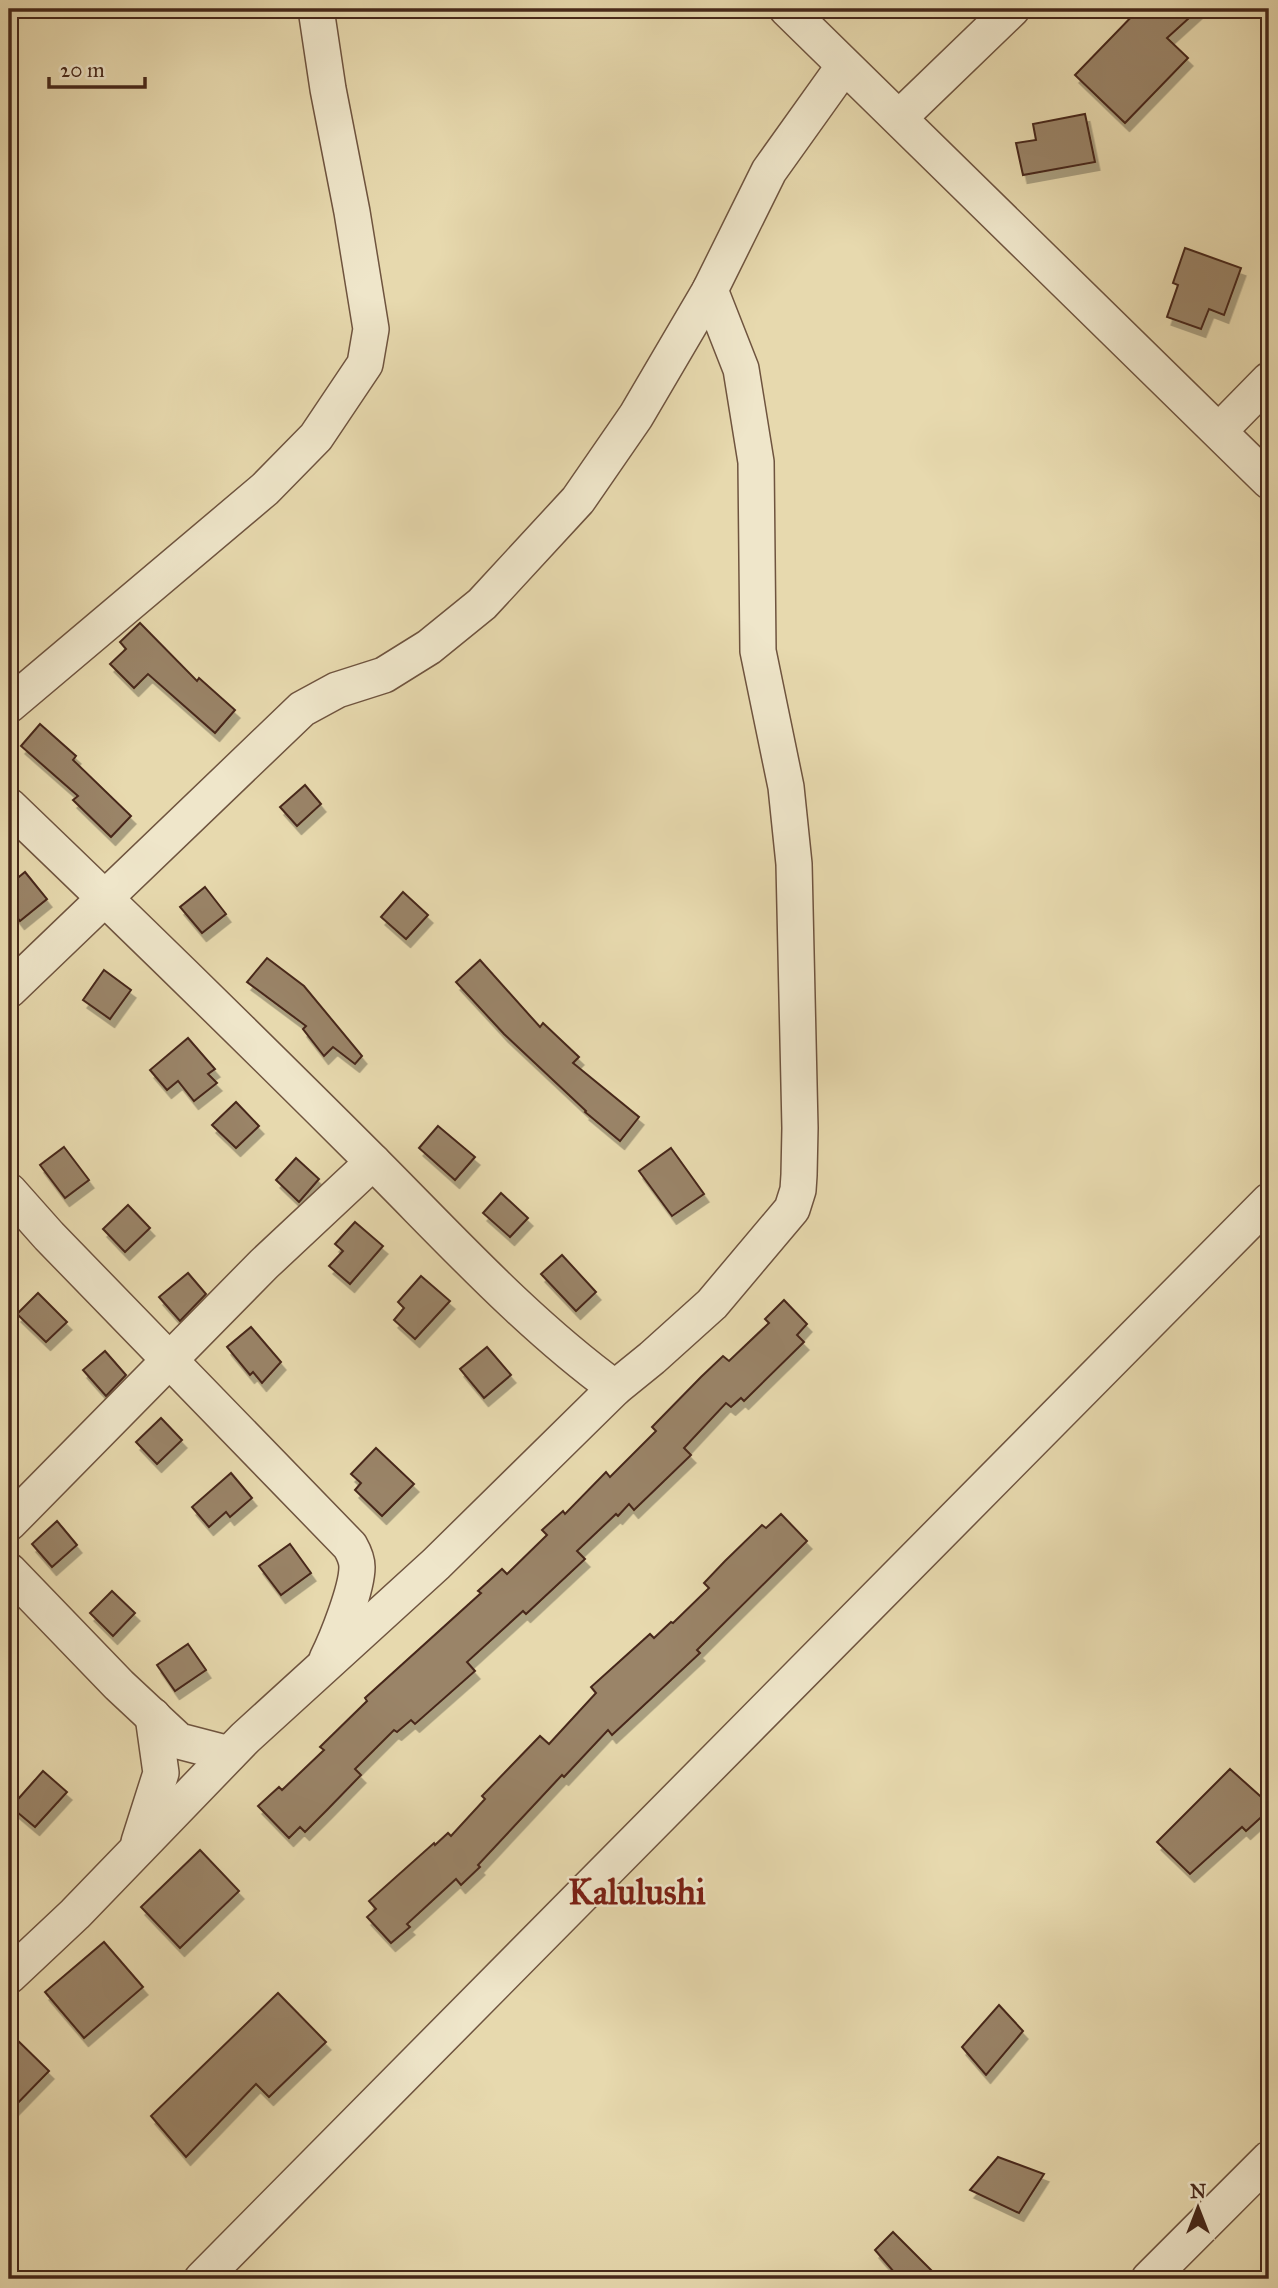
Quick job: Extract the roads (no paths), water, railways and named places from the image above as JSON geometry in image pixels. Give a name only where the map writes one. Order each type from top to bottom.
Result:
[{"type":"street","points":[[9,705],[265,489],[316,437],[365,364],[371,329],[316,9]]},
{"type":"street","points":[[787,9],[1220,430],[1269,481]]},
{"type":"street","points":[[900,117],[1013,9]]},
{"type":"street","points":[[9,990],[302,709],[337,690],[384,675],[429,647],[482,604],[578,500],[636,416],[710,290],[769,171],[844,66]]},
{"type":"street","points":[[9,1976],[75,1914],[229,1754],[436,1564],[615,1388],[712,1304],[792,1209],[800,1175],[794,864],[786,787],[758,651],[756,461],[741,369],[710,290]]},
{"type":"street","points":[[1220,430],[1269,380]]},
{"type":"street","points":[[9,806],[373,1162],[486,1278],[590,1370],[615,1388]]},
{"type":"street","points":[[9,1523],[264,1264],[373,1162]]},
{"type":"street","points":[[9,1191],[49,1236],[350,1546],[355,1555],[357,1569],[339,1635],[324,1666]]},
{"type":"street","points":[[202,2279],[1269,1201]]},
{"type":"street","points":[[9,1571],[179,1741],[229,1754]]},
{"type":"street","points":[[137,1849],[161,1773],[153,1716]]},
{"type":"street","points":[[1149,2279],[1269,2159]]},
{"type":"district","name":"Kalulushi","points":[[637,1892]]}]
